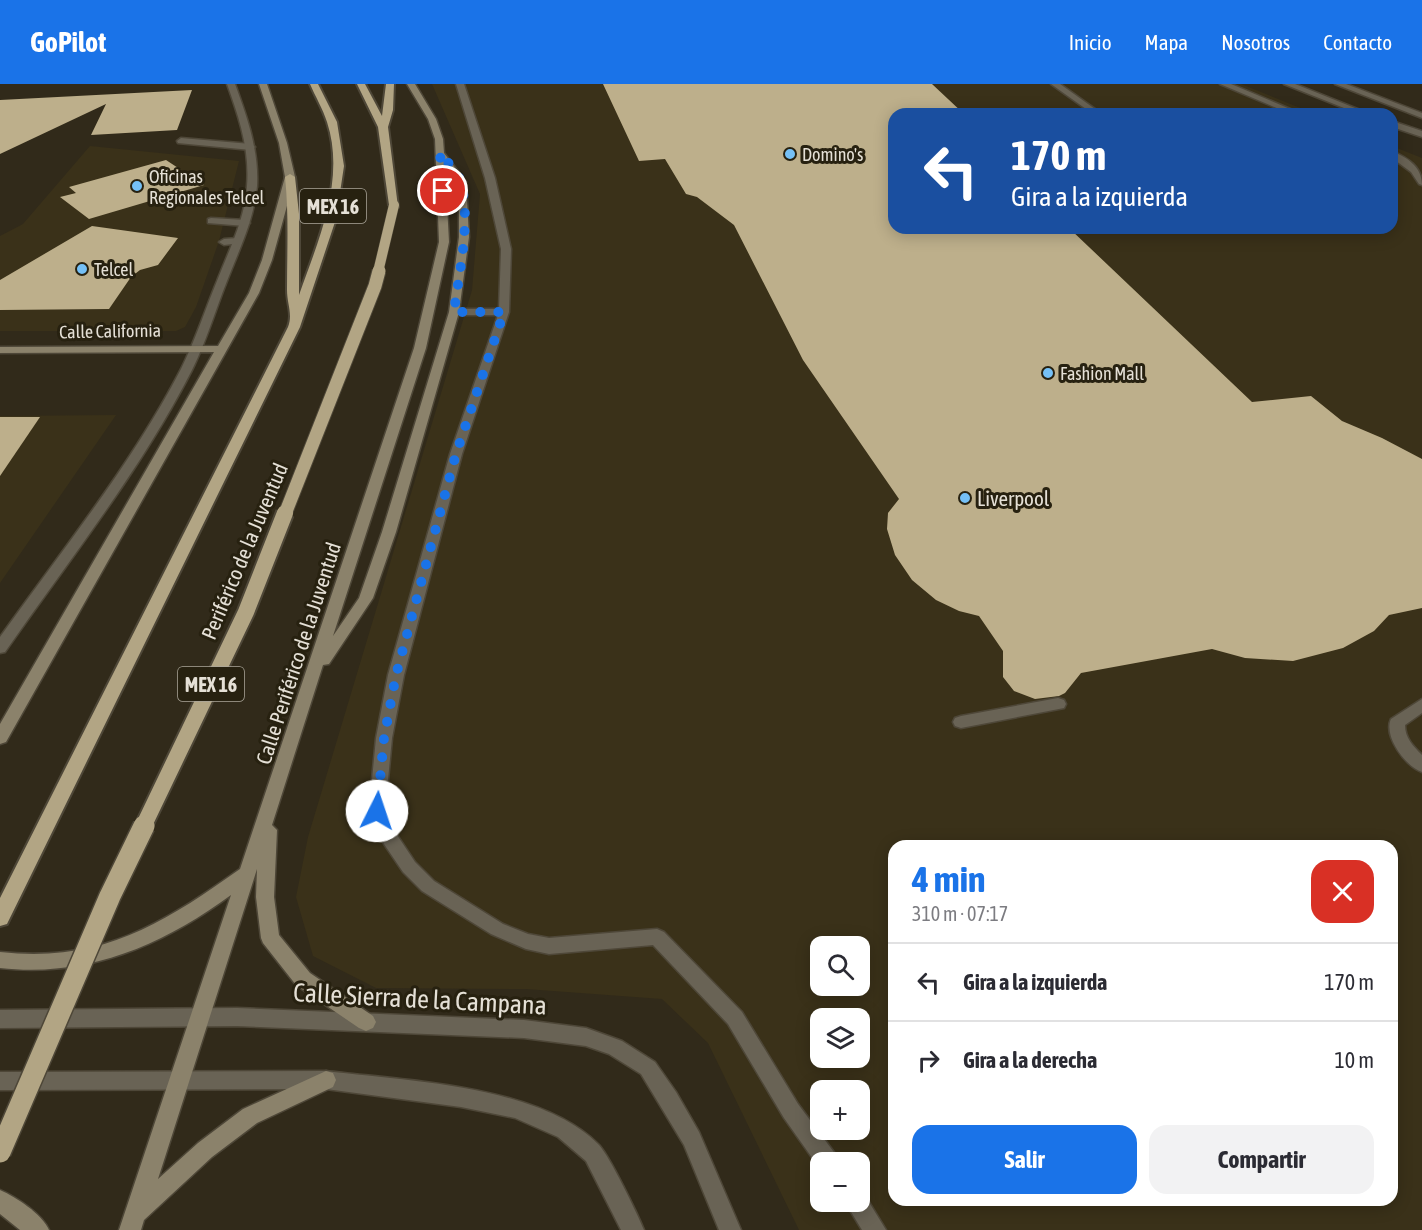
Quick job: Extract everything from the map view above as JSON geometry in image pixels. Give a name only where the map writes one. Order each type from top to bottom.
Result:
[{"type":"highway","name":"MEX 16","points":[[0,918],[296,322],[331,219],[339,166],[332,122],[314,84]]},
{"type":"highway","name":"Periférico de la Juventud","points":[[0,1152],[110,896],[246,612],[375,286],[394,205],[383,126],[361,84]]},
{"type":"highway","points":[[383,126],[388,110],[390,84]]},
{"type":"highway","points":[[290,177],[294,214],[292,294],[296,322]]},
{"type":"main road","points":[[0,738],[254,293],[267,260],[290,177],[283,143],[262,84]]},
{"type":"main road","name":"Calle Periférico de la Juventud","points":[[132,1222],[420,348],[444,242],[440,153],[432,119],[415,86]]},
{"type":"main road","points":[[315,672],[366,598],[390,532],[413,445],[454,312],[464,237],[464,206],[461,182],[440,153]]},
{"type":"main road","name":"Calle California","points":[[0,350],[221,349]]},
{"type":"main road","points":[[268,812],[265,897],[270,938],[303,979],[366,1022]]},
{"type":"main road","points":[[0,960],[26,964],[72,960],[120,949],[165,929],[248,873]]},
{"type":"main road","points":[[132,1222],[205,1150],[250,1116],[327,1080]]},
{"type":"main road","points":[[0,1201],[38,1230]]},
{"type":"street","points":[[0,648],[142,441],[181,379],[195,348],[245,223],[252,188],[251,147],[231,84]]},
{"type":"street","points":[[460,84],[490,178],[506,249],[504,312],[456,454],[396,675],[384,738],[377,811],[390,839],[409,867],[428,886],[497,929],[526,941],[549,946],[657,937],[735,1018],[791,1111],[821,1152]]},
{"type":"street","points":[[1055,84],[1089,108]]},
{"type":"street","points":[[1224,84],[1283,108]]},
{"type":"street","points":[[1288,84],[1350,108]]},
{"type":"street","points":[[1339,84],[1422,116]]},
{"type":"street","points":[[1398,125],[1422,134]]},
{"type":"street","points":[[181,141],[251,147]]},
{"type":"street","points":[[1398,158],[1415,170],[1422,182]]},
{"type":"street","points":[[211,221],[245,223]]},
{"type":"street","points":[[224,242],[238,241]]},
{"type":"street","points":[[454,312],[504,312]]},
{"type":"street","points":[[961,722],[1058,704]]},
{"type":"street","points":[[1422,705],[1397,723],[1396,731],[1399,739],[1422,766]]},
{"type":"street","name":"Calle Sierra de la Campana","points":[[0,1019],[201,1017],[366,1022],[524,1029],[586,1037],[615,1047],[648,1068],[692,1139],[730,1230]]},
{"type":"street","points":[[0,1081],[327,1080],[461,1098],[516,1109],[565,1130],[593,1154],[633,1230]]},
{"type":"shaded area","name":"Fashion Mall","points":[[432,84],[1241,84],[1300,108],[888,108],[888,234],[1398,234],[1398,148],[1422,158],[1422,1230],[799,1230],[708,1043],[662,999],[526,989],[376,988],[313,956],[296,897],[308,837],[472,290],[480,194]]},
{"type":"shaded area","points":[[90,146],[239,161],[219,241],[196,307],[185,327],[176,331],[0,331],[0,236],[23,224]]},
{"type":"shaded area","points":[[116,415],[0,583],[0,416]]},
{"type":"building","name":"Fashion Mall","points":[[603,84],[932,84],[958,108],[888,108],[888,234],[1075,234],[1252,402],[1311,396],[1342,421],[1382,438],[1422,459],[1422,608],[1389,615],[1374,631],[1343,648],[1293,661],[1245,658],[1212,649],[1081,673],[1065,693],[1059,696],[1035,699],[1014,691],[1003,677],[1003,651],[979,616],[959,611],[936,600],[912,580],[895,555],[887,529],[888,513],[899,499],[803,360],[734,225],[697,197],[686,194],[665,159],[639,161]]},
{"type":"building","points":[[192,90],[177,130],[91,135],[106,104],[0,154],[0,100]]},
{"type":"building","name":"Oficinas Regionales Telcel","points":[[166,160],[204,185],[89,219],[60,197],[76,193],[69,187]]},
{"type":"building","name":"Telcel","points":[[92,226],[178,238],[158,265],[140,270],[131,277],[109,309],[0,310],[0,280]]},
{"type":"building","points":[[0,417],[40,417],[0,476]]},
{"type":"place","name":"Domino's","points":[[790,154]]},
{"type":"place","name":"Oficinas Regionales Telcel","points":[[137,186]]},
{"type":"place","name":"Telcel","points":[[82,269]]},
{"type":"place","name":"Fashion Mall","points":[[1048,373]]},
{"type":"place","name":"Liverpool","points":[[965,498]]},
{"type":"route","points":[[377,811],[384,738],[396,675],[456,454],[468,414],[485,374],[504,312],[454,312],[464,237],[464,206],[461,182],[456,172],[440,153],[443,191]]}]
